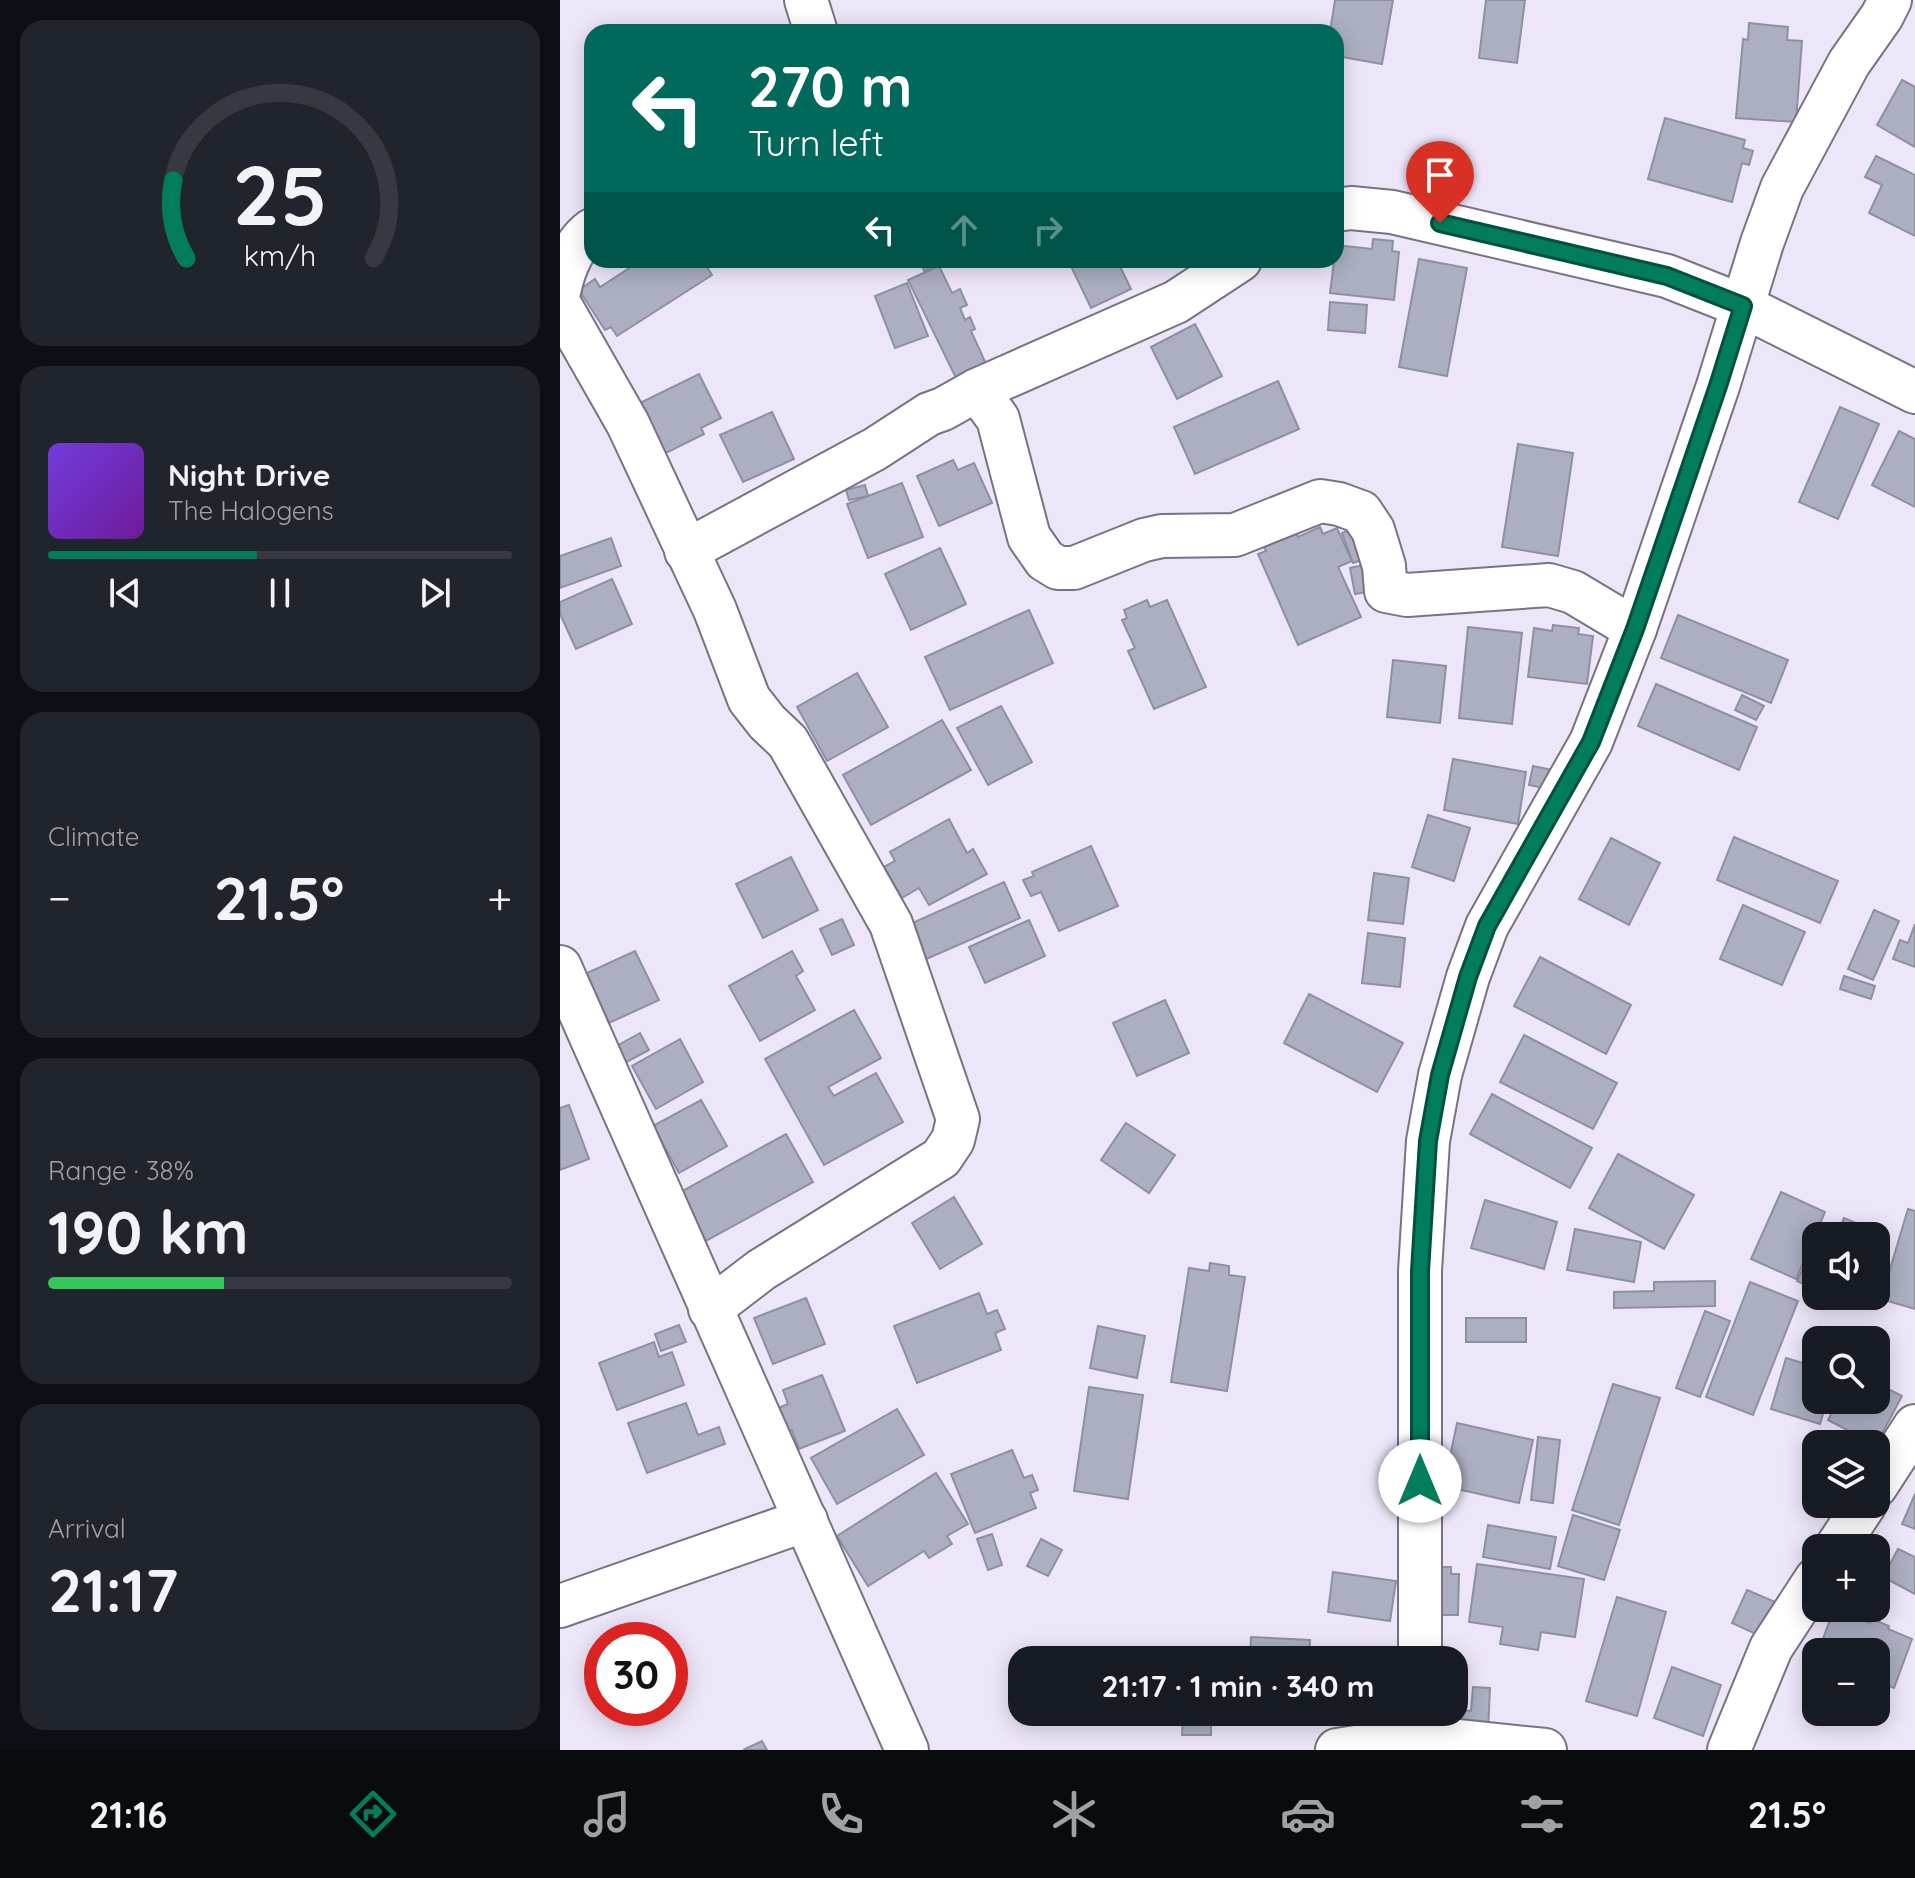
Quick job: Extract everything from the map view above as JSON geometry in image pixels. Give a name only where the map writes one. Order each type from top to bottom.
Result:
[{"type":"street","points":[[806,0],[814,24]]},
{"type":"street","points":[[1420,1646],[1420,1271],[1428,1141],[1440,1075],[1468,977],[1487,926],[1591,742],[1635,629],[1782,188],[1849,63],[1890,0]]},
{"type":"street","points":[[1344,209],[1392,212],[1667,276],[1743,306],[1915,392]]},
{"type":"street","points":[[560,288],[571,256],[584,238]]},
{"type":"street","points":[[686,551],[875,449],[929,414],[1176,302],[1228,268]]},
{"type":"street","points":[[560,305],[628,424],[715,610],[749,699],[788,742],[891,924],[958,1119],[953,1140],[941,1158],[761,1270],[710,1309]]},
{"type":"street","points":[[977,390],[998,419],[1029,537],[1045,560],[1058,568],[1074,568],[1162,536],[1235,535],[1320,501],[1361,512],[1373,530],[1384,566],[1386,591],[1407,595],[1549,585],[1573,592],[1635,629]]},
{"type":"street","points":[[560,967],[907,1750]]},
{"type":"street","points":[[1890,1464],[1915,1426]]},
{"type":"street","points":[[560,1606],[806,1520]]},
{"type":"street","points":[[1729,1750],[1771,1648],[1802,1600]]},
{"type":"street","points":[[1337,1750],[1437,1735],[1545,1750]]},
{"type":"building","points":[[1335,0],[1393,0],[1382,64],[1344,57],[1344,24],[1331,24]]},
{"type":"building","points":[[1486,0],[1525,0],[1517,63],[1479,58]]},
{"type":"building","points":[[1749,23],[1788,27],[1787,40],[1802,41],[1796,122],[1736,118],[1743,39],[1748,40]]},
{"type":"building","points":[[1902,80],[1915,87],[1915,147],[1877,125]]},
{"type":"building","points":[[1665,118],[1745,140],[1743,148],[1753,151],[1749,165],[1742,163],[1732,202],[1648,179]]},
{"type":"building","points":[[1876,156],[1915,175],[1915,236],[1869,213],[1882,185],[1865,177]]},
{"type":"building","points":[[1373,239],[1393,241],[1392,251],[1399,252],[1394,300],[1330,293],[1333,268],[1344,268],[1344,246],[1372,249]]},
{"type":"building","points":[[1419,259],[1467,268],[1447,376],[1399,367]]},
{"type":"building","points":[[630,268],[707,268],[712,275],[617,336],[611,327],[605,330],[579,290],[595,279],[600,287]]},
{"type":"building","points":[[940,268],[952,293],[960,289],[967,305],[960,308],[965,320],[970,317],[975,329],[971,331],[987,366],[957,380],[908,280]]},
{"type":"building","points":[[1072,268],[1121,268],[1131,289],[1091,308]]},
{"type":"building","points":[[907,283],[928,336],[895,348],[875,296]]},
{"type":"building","points":[[1330,302],[1367,305],[1365,333],[1328,330]]},
{"type":"building","points":[[1195,324],[1222,376],[1177,399],[1151,347]]},
{"type":"building","points":[[699,374],[721,418],[701,428],[704,434],[664,454],[640,403]]},
{"type":"building","points":[[1278,381],[1299,429],[1195,474],[1174,427]]},
{"type":"building","points":[[1840,407],[1879,424],[1838,519],[1799,502]]},
{"type":"building","points":[[772,412],[794,459],[743,482],[720,435]]},
{"type":"building","points":[[1899,431],[1915,439],[1915,507],[1872,485]]},
{"type":"building","points":[[1518,444],[1573,453],[1558,556],[1502,547]]},
{"type":"building","points":[[953,460],[958,470],[974,463],[992,503],[939,526],[917,476]]},
{"type":"building","points":[[902,483],[923,537],[868,558],[847,504]]},
{"type":"building","points":[[865,485],[868,496],[849,500],[846,490]]},
{"type":"building","points":[[1320,527],[1323,534],[1337,528],[1352,561],[1338,567],[1361,617],[1298,645],[1258,554],[1266,551],[1263,545],[1295,530],[1298,537]]},
{"type":"building","points":[[1357,527],[1368,558],[1353,563],[1342,533]]},
{"type":"building","points":[[611,538],[621,566],[560,588],[560,556]]},
{"type":"building","points":[[940,548],[966,604],[911,630],[885,574]]},
{"type":"building","points":[[1368,564],[1373,591],[1355,594],[1350,568]]},
{"type":"building","points":[[612,579],[632,624],[576,649],[560,614],[560,602]]},
{"type":"building","points":[[1147,600],[1150,607],[1167,600],[1206,687],[1154,709],[1128,651],[1135,648],[1122,620],[1127,618],[1124,610]]},
{"type":"building","points":[[1029,610],[1053,663],[950,710],[925,657]]},
{"type":"building","points":[[1678,615],[1788,660],[1771,703],[1661,658]]},
{"type":"building","points":[[1553,625],[1579,628],[1578,634],[1593,636],[1587,684],[1528,677],[1534,628],[1552,631]]},
{"type":"building","points":[[1468,627],[1522,633],[1512,724],[1459,718]]},
{"type":"building","points":[[1393,660],[1446,666],[1440,723],[1387,717]]},
{"type":"building","points":[[857,673],[888,727],[827,761],[797,707]]},
{"type":"building","points":[[1656,684],[1757,727],[1739,770],[1638,726]]},
{"type":"building","points":[[1742,695],[1764,706],[1756,720],[1735,710]]},
{"type":"building","points":[[1001,706],[1032,762],[988,785],[957,728]]},
{"type":"building","points":[[942,720],[971,770],[871,825],[843,775]]},
{"type":"building","points":[[1453,759],[1526,772],[1518,824],[1444,810]]},
{"type":"building","points":[[1533,766],[1562,772],[1558,791],[1529,785]]},
{"type":"building","points":[[1428,815],[1470,828],[1454,881],[1412,867]]},
{"type":"building","points":[[949,819],[967,853],[973,849],[987,874],[929,905],[919,888],[902,898],[884,867],[895,861],[890,852]]},
{"type":"building","points":[[1734,837],[1838,881],[1820,923],[1717,880]]},
{"type":"building","points":[[1611,838],[1660,863],[1629,925],[1579,899]]},
{"type":"building","points":[[1091,846],[1118,906],[1059,931],[1041,892],[1031,896],[1023,880],[1034,876],[1032,872]]},
{"type":"building","points":[[791,857],[818,910],[763,938],[736,884]]},
{"type":"building","points":[[1374,873],[1409,878],[1403,924],[1368,920]]},
{"type":"building","points":[[1004,882],[1020,918],[915,964],[899,929]]},
{"type":"building","points":[[1743,905],[1805,932],[1782,985],[1720,959]]},
{"type":"building","points":[[1874,910],[1899,921],[1873,980],[1848,969]]},
{"type":"building","points":[[842,919],[854,945],[832,955],[820,929]]},
{"type":"building","points":[[1029,920],[1045,956],[985,983],[969,947]]},
{"type":"building","points":[[1915,924],[1915,967],[1893,959],[1900,940],[1908,943]]},
{"type":"building","points":[[1368,933],[1405,938],[1400,987],[1362,983]]},
{"type":"building","points":[[635,951],[659,1000],[609,1023],[585,974]]},
{"type":"building","points":[[792,951],[803,971],[796,976],[815,1010],[760,1041],[729,986]]},
{"type":"building","points":[[1540,957],[1631,1005],[1606,1054],[1514,1006]]},
{"type":"building","points":[[1844,976],[1875,986],[1871,999],[1840,989]]},
{"type":"building","points":[[1309,994],[1403,1043],[1377,1092],[1284,1043]]},
{"type":"building","points":[[1165,1000],[1189,1053],[1137,1076],[1113,1023]]},
{"type":"building","points":[[854,1010],[881,1058],[828,1087],[834,1096],[876,1073],[903,1122],[824,1165],[765,1059]]},
{"type":"building","points":[[640,1033],[649,1050],[623,1064],[613,1048]]},
{"type":"building","points":[[1524,1035],[1617,1083],[1593,1129],[1500,1082]]},
{"type":"building","points":[[680,1039],[703,1082],[656,1109],[632,1066]]},
{"type":"building","points":[[1492,1094],[1592,1148],[1570,1188],[1470,1134]]},
{"type":"building","points":[[701,1100],[727,1146],[679,1173],[653,1126]]},
{"type":"building","points":[[569,1105],[589,1159],[560,1170],[560,1108]]},
{"type":"building","points":[[1126,1123],[1175,1155],[1149,1193],[1101,1160]]},
{"type":"building","points":[[786,1134],[813,1182],[706,1241],[679,1193]]},
{"type":"building","points":[[1618,1154],[1694,1195],[1664,1249],[1589,1208]]},
{"type":"building","points":[[1781,1192],[1825,1212],[1821,1222],[1802,1222],[1802,1265],[1796,1279],[1751,1259]]},
{"type":"building","points":[[954,1197],[982,1244],[940,1269],[912,1223]]},
{"type":"building","points":[[1485,1200],[1557,1222],[1544,1269],[1471,1248]]},
{"type":"building","points":[[1908,1209],[1915,1211],[1915,1309],[1890,1302],[1890,1269]]},
{"type":"building","points":[[1575,1229],[1641,1242],[1634,1282],[1567,1270]]},
{"type":"building","points":[[1210,1263],[1229,1266],[1229,1275],[1245,1277],[1227,1391],[1171,1382],[1189,1268],[1209,1271]]},
{"type":"building","points":[[1715,1281],[1715,1306],[1614,1308],[1614,1292],[1654,1291],[1654,1282]]},
{"type":"building","points":[[1750,1282],[1798,1301],[1753,1415],[1706,1397]]},
{"type":"building","points":[[979,1293],[987,1314],[997,1310],[1005,1329],[995,1333],[1001,1350],[917,1383],[894,1326]]},
{"type":"building","points":[[806,1298],[825,1344],[773,1364],[754,1318]]},
{"type":"building","points":[[1705,1311],[1730,1321],[1700,1397],[1676,1388]]},
{"type":"building","points":[[1466,1318],[1526,1318],[1526,1342],[1466,1342]]},
{"type":"building","points":[[679,1325],[686,1342],[661,1351],[655,1334]]},
{"type":"building","points":[[1098,1326],[1145,1336],[1137,1378],[1090,1368]]},
{"type":"building","points":[[654,1342],[659,1357],[672,1352],[684,1385],[617,1410],[599,1363]]},
{"type":"building","points":[[1786,1358],[1802,1363],[1802,1414],[1823,1414],[1820,1424],[1771,1409]]},
{"type":"building","points":[[822,1375],[845,1431],[799,1449],[792,1430],[786,1432],[776,1409],[788,1404],[783,1390]]},
{"type":"building","points":[[1613,1384],[1660,1398],[1619,1525],[1572,1510]]},
{"type":"building","points":[[1089,1387],[1143,1395],[1128,1499],[1074,1491]]},
{"type":"building","points":[[1890,1390],[1902,1396],[1884,1430],[1847,1430],[1828,1420],[1831,1414],[1890,1414]]},
{"type":"building","points":[[686,1403],[698,1435],[719,1427],[725,1444],[647,1473],[628,1423]]},
{"type":"building","points":[[897,1409],[924,1455],[837,1504],[811,1458]]},
{"type":"building","points":[[1457,1423],[1533,1440],[1519,1503],[1444,1486]]},
{"type":"building","points":[[1538,1437],[1560,1440],[1553,1503],[1531,1500]]},
{"type":"building","points":[[1012,1450],[1024,1478],[1032,1475],[1038,1490],[1030,1493],[1036,1508],[975,1533],[951,1474]]},
{"type":"building","points":[[936,1473],[968,1524],[947,1536],[952,1544],[929,1558],[924,1551],[868,1586],[837,1536]]},
{"type":"building","points":[[1915,1494],[1915,1529],[1902,1524]]},
{"type":"building","points":[[1573,1515],[1620,1530],[1604,1580],[1558,1566]]},
{"type":"building","points":[[1488,1525],[1556,1537],[1550,1569],[1483,1557]]},
{"type":"building","points":[[992,1534],[1002,1565],[988,1570],[977,1539]]},
{"type":"building","points":[[1041,1539],[1062,1550],[1048,1576],[1027,1566]]},
{"type":"building","points":[[1898,1549],[1915,1557],[1915,1594],[1890,1581],[1890,1564]]},
{"type":"building","points":[[1477,1564],[1584,1579],[1575,1637],[1541,1632],[1538,1650],[1500,1644],[1503,1627],[1469,1622]]},
{"type":"building","points":[[1437,1567],[1451,1567],[1451,1574],[1459,1574],[1458,1615],[1432,1615]]},
{"type":"building","points":[[1333,1572],[1396,1581],[1390,1621],[1328,1612]]},
{"type":"building","points":[[1747,1590],[1782,1605],[1767,1639],[1732,1623]]},
{"type":"building","points":[[1617,1597],[1666,1612],[1637,1716],[1586,1701]]},
{"type":"building","points":[[1829,1622],[1879,1622],[1912,1639],[1894,1688],[1890,1686],[1890,1638],[1823,1638]]},
{"type":"building","points":[[1251,1637],[1310,1640],[1310,1646],[1251,1646]]},
{"type":"building","points":[[1672,1667],[1721,1685],[1703,1736],[1654,1718]]},
{"type":"building","points":[[1473,1687],[1490,1688],[1488,1731],[1435,1727],[1468,1726],[1468,1711],[1471,1711]]},
{"type":"building","points":[[1182,1726],[1211,1726],[1211,1735],[1182,1735]]},
{"type":"building","points":[[762,1741],[767,1750],[743,1750]]},
{"type":"route","points":[[1420,1481],[1420,1271],[1428,1141],[1440,1075],[1468,977],[1487,926],[1591,742],[1635,629],[1743,306],[1667,276],[1440,223]]}]
